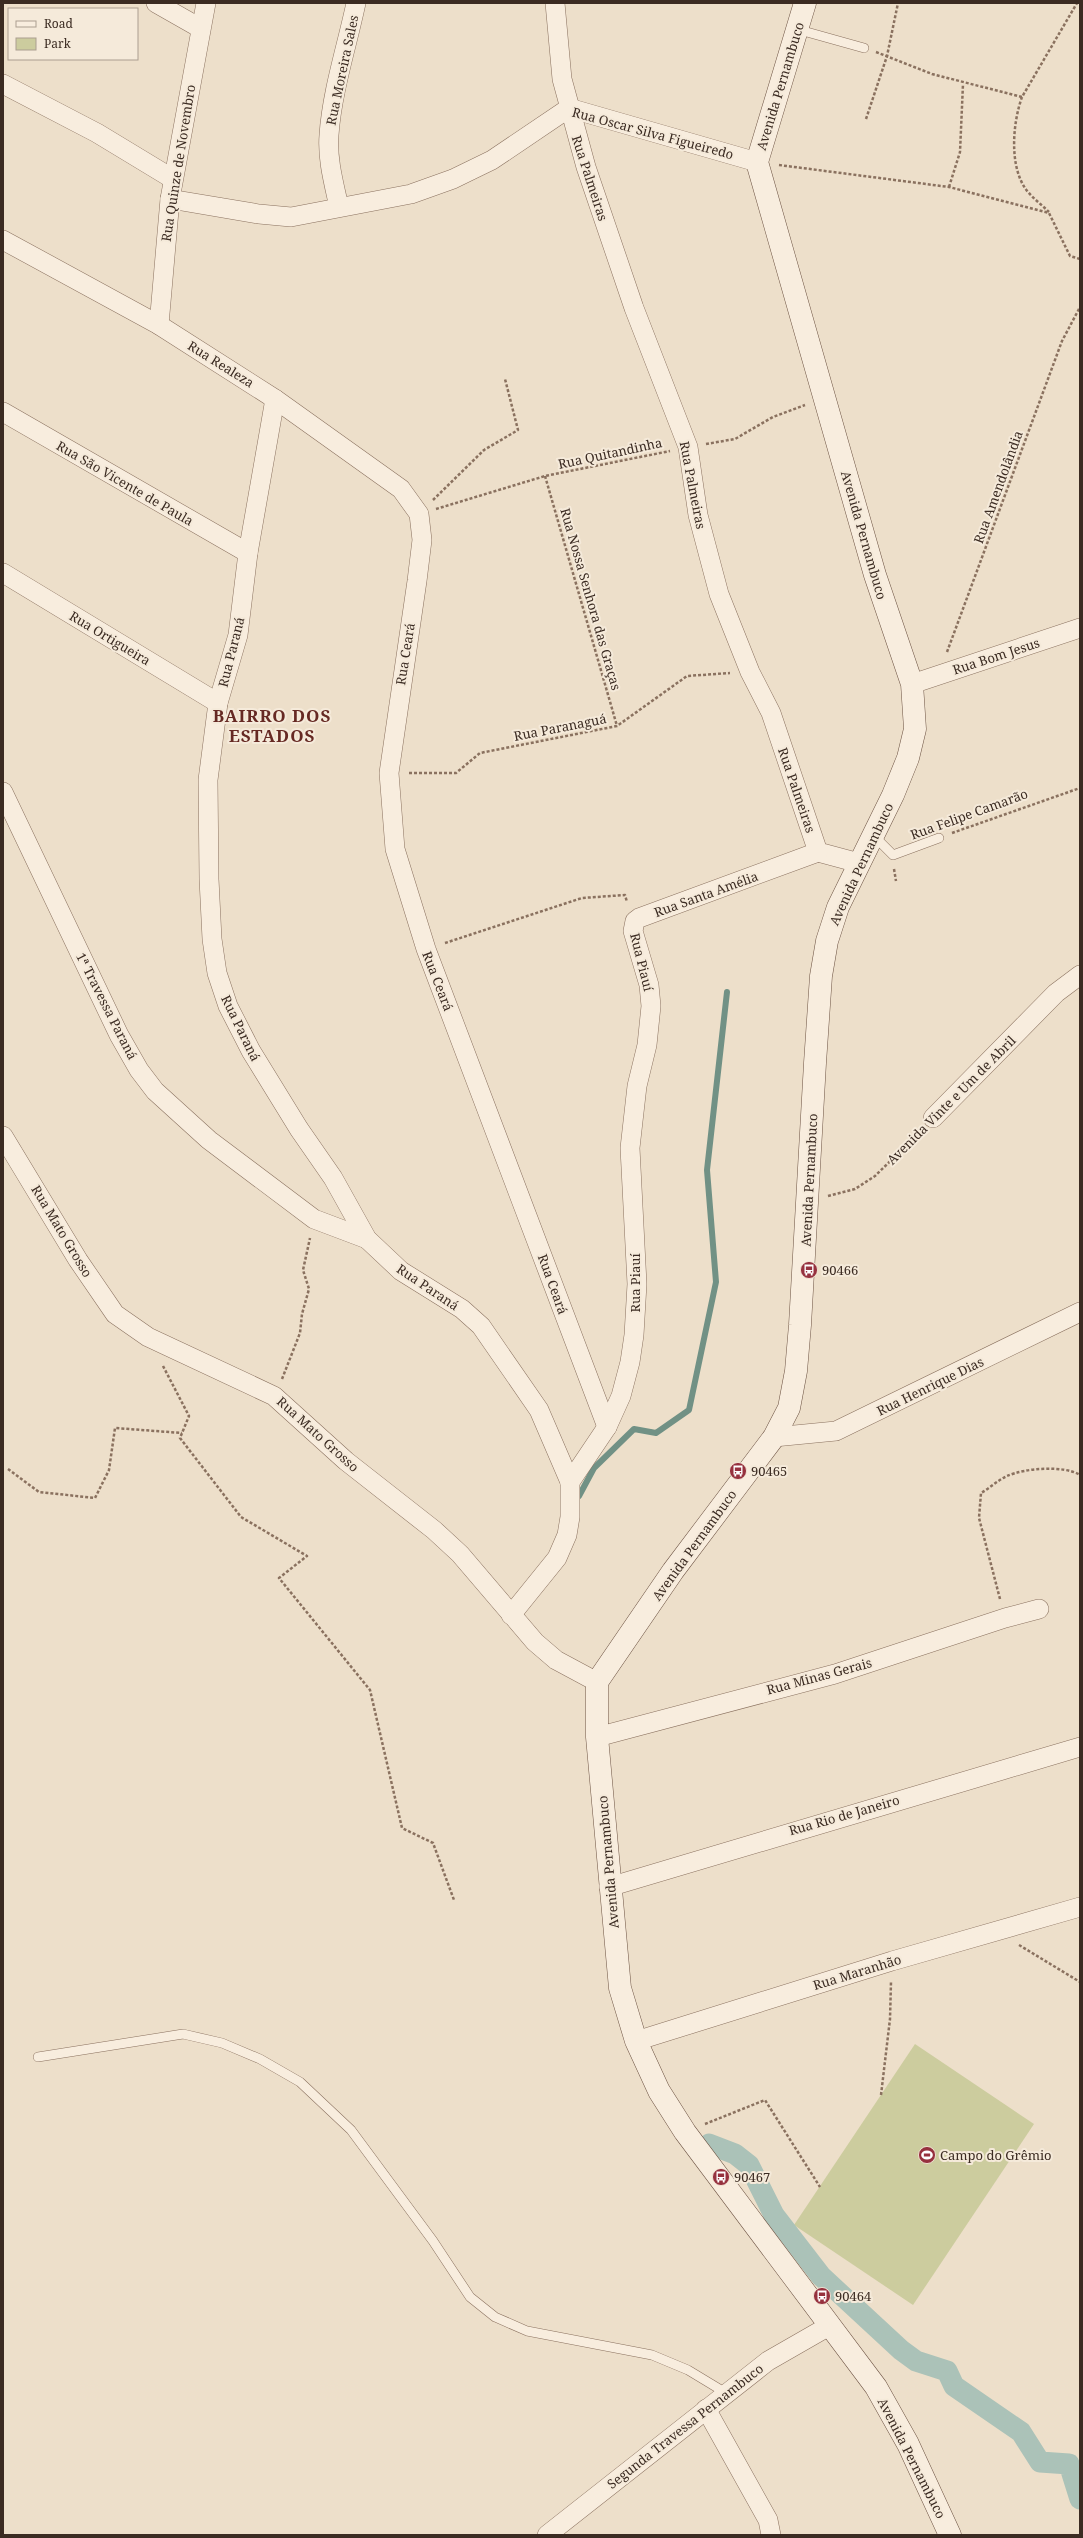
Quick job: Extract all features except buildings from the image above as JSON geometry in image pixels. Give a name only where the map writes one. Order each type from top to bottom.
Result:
[{"type":"street","points":[[156,3],[200,28]]},
{"type":"street","name":"Rua Quinze de Novembro","points":[[160,325],[164,253],[170,198],[200,28],[206,3]]},
{"type":"street","name":"Rua Moreira Sales","points":[[339,208],[331,172],[328,136],[356,3]]},
{"type":"street","name":"Rua Palmeiras","points":[[554,3],[560,60],[569,108],[586,167],[634,308],[688,447],[698,515],[719,594],[750,672],[771,713],[818,852]]},
{"type":"street","name":"Avenida Pernambuco","points":[[805,3],[757,162],[875,575],[912,684],[915,729],[908,758],[838,907],[827,941],[821,976],[808,1201],[796,1371],[789,1408],[774,1437],[673,1571],[597,1682],[597,1737],[609,1887],[620,1988],[636,2041],[659,2091],[685,2132],[876,2387],[908,2444],[950,2535]]},
{"type":"street","points":[[3,84],[97,133],[173,180]]},
{"type":"street","name":"Rua Oscar Silva Figueiredo","points":[[170,198],[259,214],[291,217],[411,194],[453,179],[492,160],[569,108],[757,162]]},
{"type":"street","name":"Rua Realeza","points":[[3,240],[160,325],[275,398],[401,488],[418,514]]},
{"type":"street","name":"Rua Paraná","points":[[275,398],[248,553],[238,635],[218,703],[208,780],[212,939],[217,973],[228,1006],[251,1051],[299,1129],[333,1178],[367,1239],[401,1270],[462,1309],[481,1326],[539,1410],[570,1482]]},
{"type":"street","name":"Rua São Vicente de Paula","points":[[3,412],[248,553]]},
{"type":"street","name":"Rua Ceará","points":[[418,514],[422,540],[419,567],[388,773],[395,849],[426,950],[607,1427]]},
{"type":"street","name":"Rua Ortigueira","points":[[3,573],[218,703]]},
{"type":"street","name":"Rua Bom Jesus","points":[[912,684],[1080,628]]},
{"type":"street","name":"1ª Travessa Paraná","points":[[3,792],[119,1034],[139,1070],[155,1091],[179,1115],[209,1140],[314,1219],[367,1239]]},
{"type":"street","points":[[818,852],[859,863]]},
{"type":"street","name":"Rua Santa Amélia","points":[[635,922],[639,918],[818,852]]},
{"type":"street","name":"Rua Piauí","points":[[570,1482],[607,1427],[621,1396],[630,1362],[634,1334],[637,1284],[630,1148],[636,1094],[647,1045],[651,1006],[649,985],[633,930],[635,922]]},
{"type":"street","name":"Avenida Vinte e Um de Abril","points":[[933,1118],[1056,993],[1080,975]]},
{"type":"street","name":"Rua Mato Grosso","points":[[3,1136],[103,1298],[116,1314],[148,1337],[274,1396],[346,1461],[434,1530],[460,1554],[535,1642],[556,1660],[597,1682]]},
{"type":"street","name":"Rua Henrique Dias","points":[[774,1437],[836,1431],[1080,1312]]},
{"type":"street","points":[[511,1614],[557,1558],[567,1535],[570,1517],[570,1482]]},
{"type":"street","name":"Rua Minas Gerais","points":[[597,1737],[835,1674],[1005,1618],[1040,1609]]},
{"type":"street","name":"Rua Rio de Janeiro","points":[[609,1887],[875,1805],[981,1778],[1080,1747]]},
{"type":"street","name":"Rua Maranhão","points":[[636,2041],[892,1961],[1080,1907]]},
{"type":"street","name":"Segunda Travessa Pernambuco","points":[[547,2535],[768,2361],[829,2326]]},
{"type":"street","points":[[706,2409],[768,2520],[771,2535]]},
{"type":"lane","points":[[796,29],[864,48]]},
{"type":"lane","name":"Rua Felipe Camarão","points":[[873,835],[893,855],[939,838]]},
{"type":"lane","points":[[38,2057],[183,2034],[222,2043],[260,2059],[300,2082],[351,2130],[433,2241],[470,2297],[495,2317],[527,2331],[652,2355],[688,2370],[726,2393]]},
{"type":"path","points":[[866,119],[887,56],[898,3]]},
{"type":"path","points":[[1077,3],[1022,97],[1016,113],[1016,161],[1025,188],[1049,213],[1070,256],[1080,259]]},
{"type":"path","points":[[864,48],[932,74],[964,84],[1022,97]]},
{"type":"path","points":[[949,187],[960,152],[964,84]]},
{"type":"path","points":[[757,162],[949,187],[1049,213]]},
{"type":"path","name":"Rua Amendolândia","points":[[939,675],[1062,341],[1080,307]]},
{"type":"path","points":[[418,514],[484,450],[518,430],[504,378]]},
{"type":"path","name":"Rua Quitandinha","points":[[418,514],[545,476],[735,439],[773,417],[824,398]]},
{"type":"path","name":"Rua Nossa Senhora das Graças","points":[[545,476],[617,726]]},
{"type":"path","name":"Rua Paranaguá","points":[[388,773],[456,773],[480,754],[617,726],[687,676],[750,672]]},
{"type":"path","name":"Rua Felipe Camarão","points":[[939,838],[1080,788]]},
{"type":"path","points":[[426,950],[582,898],[625,895],[635,922]]},
{"type":"path","name":"Avenida Vinte e Um de Abril","points":[[808,1201],[855,1190],[875,1176],[933,1118]]},
{"type":"path","points":[[274,1396],[290,1363],[300,1333],[302,1314],[309,1289],[303,1270],[314,1219]]},
{"type":"path","points":[[148,1337],[190,1416],[180,1438],[242,1517],[308,1556],[279,1578],[370,1690],[402,1828],[433,1843],[454,1900]]},
{"type":"path","points":[[8,1469],[39,1492],[95,1498],[109,1470],[115,1428],[182,1433]]},
{"type":"path","points":[[1005,1618],[979,1518],[981,1493],[1008,1476],[1039,1469],[1071,1469],[1080,1475]]},
{"type":"path","points":[[996,1931],[1080,1982]]},
{"type":"path","points":[[881,2095],[890,2019],[892,1961]]},
{"type":"path","points":[[685,2132],[765,2100],[820,2187]]},
{"type":"green space","name":"Campo do Grêmio","points":[[915,2044],[1034,2124],[913,2305],[794,2225]]},
{"type":"waterway","points":[[579,1496],[594,1468],[634,1429],[656,1433],[689,1410],[716,1282],[707,1170],[727,992]]},
{"type":"waterway","points":[[709,2144],[735,2154],[749,2165],[774,2215],[821,2276],[901,2350],[916,2361],[947,2371],[954,2386],[1021,2432],[1040,2462],[1069,2464],[1080,2499]]},
{"type":"place","name":"90466","points":[[809,1270]]},
{"type":"place","name":"90465","points":[[738,1471]]},
{"type":"place","name":"Campo do Grêmio","points":[[927,2155]]},
{"type":"place","name":"90467","points":[[721,2177]]},
{"type":"place","name":"90464","points":[[822,2296]]},
{"type":"district","name":"BAIRRO DOS ESTADOS","points":[[272,726]]}]
